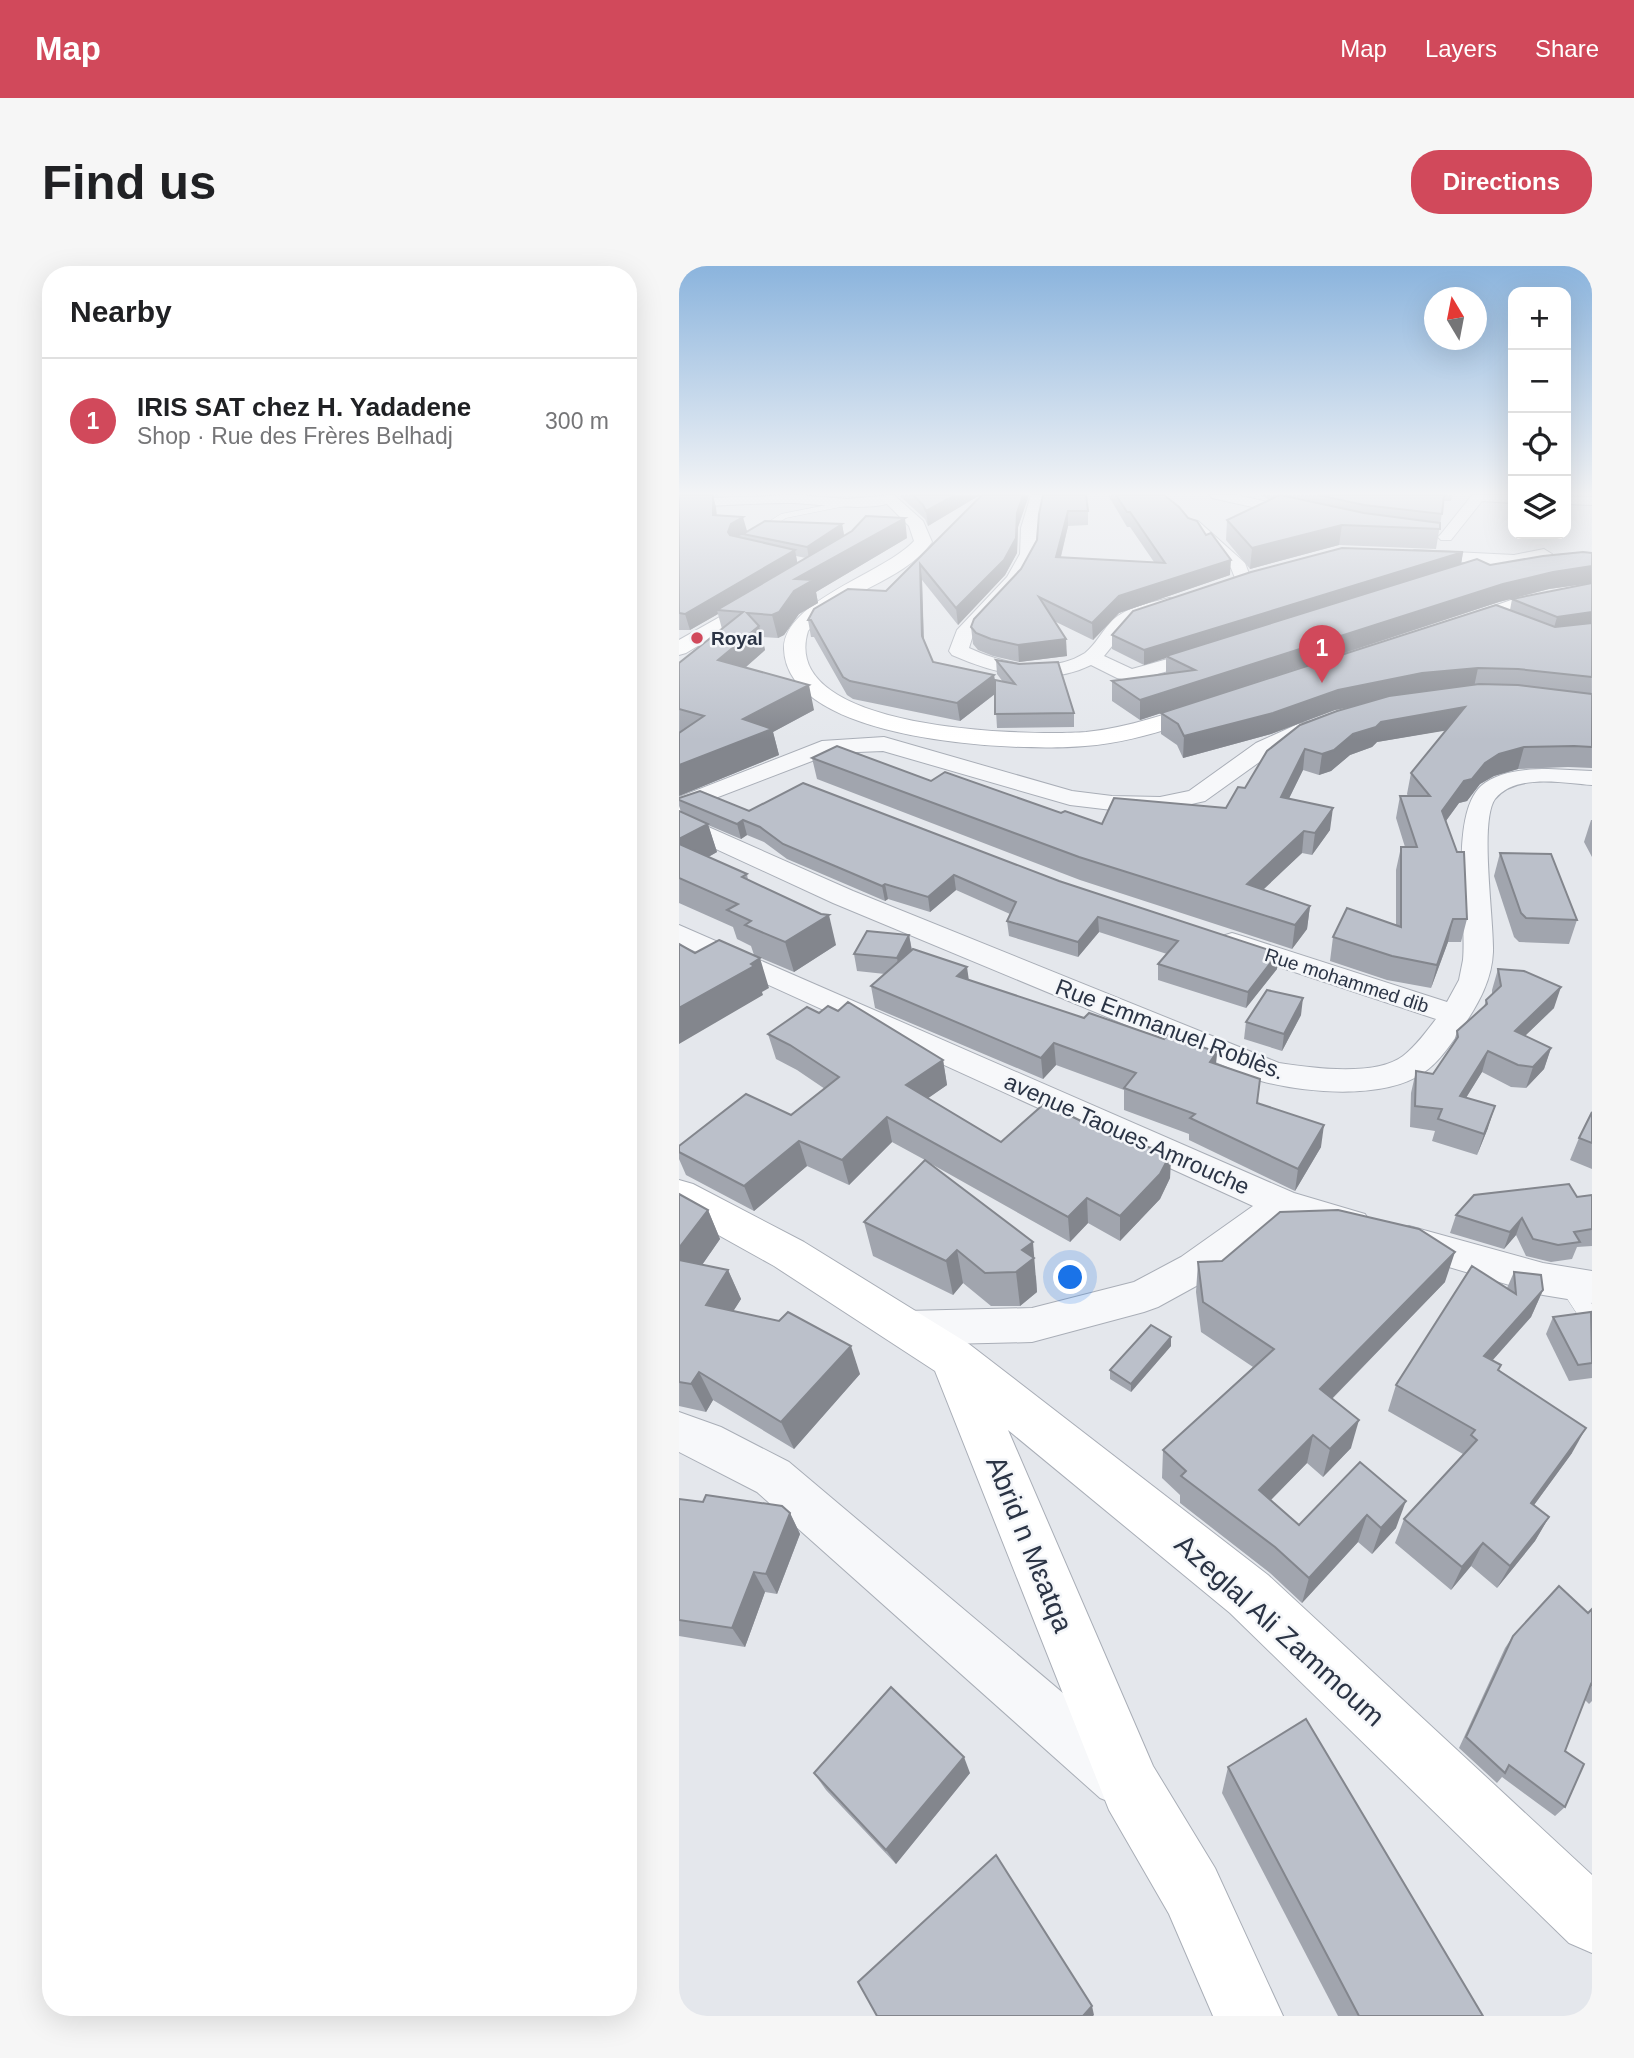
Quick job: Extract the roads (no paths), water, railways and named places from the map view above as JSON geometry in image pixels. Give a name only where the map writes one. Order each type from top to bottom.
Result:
[{"type":"main road","points":[[879,577],[798,629],[796,660],[802,675],[820,693],[841,706],[887,721],[968,737],[1048,741],[1087,739],[1160,725],[1234,701]]},
{"type":"main road","points":[[681,646],[778,590]]},
{"type":"main road","points":[[1435,633],[1492,618],[1543,598],[1592,591]]},
{"type":"main road","points":[[679,1195],[789,1254],[953,1358]]},
{"type":"main road","name":"Abrid n Mɛatqa","points":[[953,1358],[1131,1788],[1192,1891],[1248,2016]]},
{"type":"main road","name":"Azeglal Ali Zammoum","points":[[953,1358],[1249,1594],[1591,1920]]},
{"type":"street","points":[[1015,577],[964,634],[959,651],[986,664],[1019,671],[1062,668],[1091,657],[1126,619],[1190,596]]},
{"type":"street","points":[[1091,657],[1124,674],[1133,675],[1222,649]]},
{"type":"street","points":[[830,746],[884,744],[1070,798],[1160,804],[1197,796],[1264,748],[1305,729],[1342,720]]},
{"type":"street","points":[[679,805],[887,721]]},
{"type":"street","points":[[766,771],[804,785]]},
{"type":"street","name":"Rue Emmanuel Roblès.","points":[[679,822],[843,897],[1273,1073],[1313,1080],[1355,1079],[1406,1070],[1424,1054],[1455,1015],[1477,972],[1479,928],[1476,830],[1482,801],[1497,786],[1517,779],[1592,778]]},
{"type":"street","name":"Rue mohammed dib","points":[[1202,932],[1455,1015]]},
{"type":"street","name":"avenue Taoues Amrouche","points":[[679,933],[1283,1204],[1543,1279],[1580,1285]]},
{"type":"street","points":[[906,1328],[1032,1325],[1144,1296],[1195,1268],[1283,1204]]},
{"type":"street","points":[[679,1432],[705,1441],[773,1478],[1131,1788]]},
{"type":"lane","points":[[1580,1285],[1592,1320]]},
{"type":"place","name":"Royal","points":[[697,638]]},
{"type":"place","name":"IRIS SAT chez H. Yadadene","points":[[1322,683]]}]
